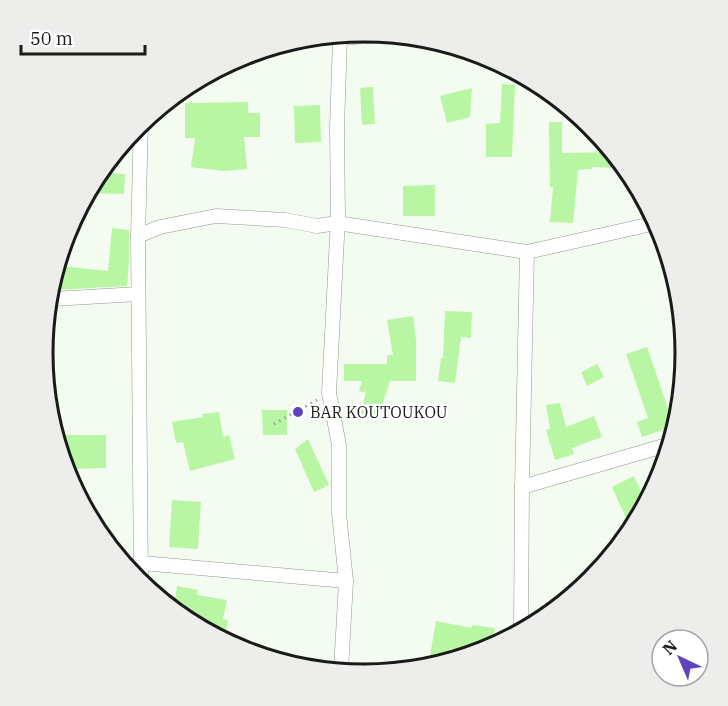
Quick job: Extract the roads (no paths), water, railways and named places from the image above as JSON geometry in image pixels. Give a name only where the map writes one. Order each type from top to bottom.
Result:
[{"type":"street","points":[[334,44],[337,223],[329,393],[339,445],[339,513],[346,580],[341,663]]},
{"type":"street","points":[[141,137],[138,294],[142,570]]},
{"type":"street","points":[[138,236],[160,227],[216,216],[285,220],[317,226],[337,223],[527,252],[647,225]]},
{"type":"street","points":[[521,621],[527,252]]},
{"type":"street","points":[[58,298],[138,294]]},
{"type":"street","points":[[522,487],[660,447]]},
{"type":"street","points":[[142,563],[346,580]]},
{"type":"place","name":"BAR KOUTOUKOU","points":[[298,412]]}]
